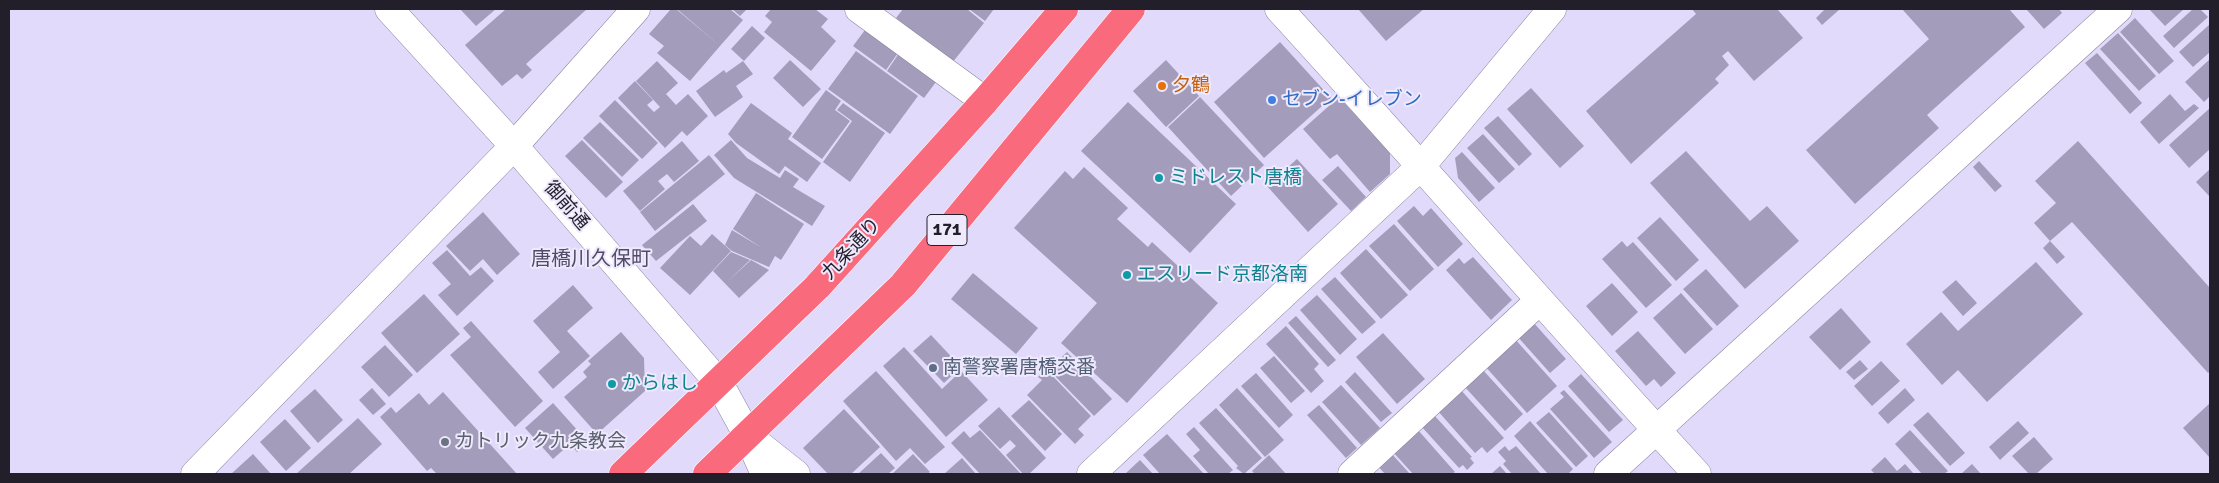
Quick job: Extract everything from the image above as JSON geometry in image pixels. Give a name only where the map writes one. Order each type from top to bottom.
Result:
[{"type":"highway","name":"九条通り","points":[[624,474],[817,287],[985,101],[1064,9]]},
{"type":"highway","name":"171","points":[[707,474],[903,285],[1131,9]]},
{"type":"street","name":"御前通","points":[[388,9],[514,146],[719,383],[748,436],[796,474]]},
{"type":"street","points":[[195,474],[514,146],[636,9]]},
{"type":"street","points":[[859,9],[985,101]]},
{"type":"street","points":[[1279,9],[1422,165],[1539,301],[1697,474]]},
{"type":"street","points":[[1091,474],[1422,165],[1552,9]]},
{"type":"street","points":[[1608,474],[2118,9]]},
{"type":"street","points":[[1352,474],[1539,301]]},
{"type":"street","points":[[748,436],[765,474]]},
{"type":"building","points":[[460,9],[496,9],[476,26]]},
{"type":"building","points":[[506,9],[587,9],[526,64],[532,70],[522,79],[517,74],[502,86],[465,45]]},
{"type":"building","points":[[671,9],[676,9],[720,46],[690,81],[657,53],[664,46],[649,34]]},
{"type":"building","points":[[677,9],[730,9],[743,20],[720,46]]},
{"type":"building","points":[[732,9],[747,9],[740,16]]},
{"type":"building","points":[[771,9],[815,9],[828,19],[821,27],[836,41],[811,71],[764,32],[772,22],[765,16]]},
{"type":"building","points":[[903,9],[967,9],[984,23],[952,63],[896,18]]},
{"type":"building","points":[[969,9],[994,9],[985,21]]},
{"type":"building","points":[[1358,9],[1424,9],[1386,41]]},
{"type":"building","points":[[1692,9],[1777,9],[1803,38],[1754,81],[1728,51],[1722,56],[1729,65],[1715,79],[1719,83],[1631,164],[1586,111],[1696,14]]},
{"type":"building","points":[[1825,9],[1840,9],[1822,25],[1816,18]]},
{"type":"building","points":[[1902,9],[2009,9],[2025,27],[1927,115],[1939,128],[1855,204],[1806,150],[1929,39]]},
{"type":"building","points":[[2026,9],[2059,9],[2062,13],[2044,29]]},
{"type":"building","points":[[2149,9],[2184,9],[2165,26]]},
{"type":"building","points":[[2193,9],[2200,9],[2208,17],[2174,48],[2163,36]]},
{"type":"building","points":[[2135,18],[2174,61],[2159,74],[2120,32]]},
{"type":"building","points":[[2210,24],[2210,52],[2193,67],[2179,52]]},
{"type":"building","points":[[752,26],[765,38],[744,61],[731,49]]},
{"type":"building","points":[[868,26],[900,50],[886,70],[853,46]]},
{"type":"building","points":[[2118,33],[2156,76],[2139,91],[2100,49]]},
{"type":"building","name":"セブン-イレブン","points":[[1280,42],[1331,98],[1264,158],[1214,102]]},
{"type":"building","points":[[901,50],[939,78],[924,98],[887,71]]},
{"type":"building","points":[[856,51],[918,96],[890,134],[828,89]]},
{"type":"building","points":[[2097,53],[2142,103],[2130,114],[2085,63]]},
{"type":"building","points":[[2210,59],[2210,96],[2204,102],[2185,82]]},
{"type":"building","points":[[790,60],[821,89],[803,107],[773,78]]},
{"type":"building","points":[[1166,60],[1199,96],[1166,127],[1133,91]]},
{"type":"building","points":[[657,61],[678,83],[666,94],[676,105],[688,94],[708,116],[687,136],[682,131],[665,148],[618,98],[635,81],[653,100],[647,105],[654,112],[660,107],[636,81]]},
{"type":"building","points":[[743,61],[753,74],[736,86],[743,97],[715,117],[696,91],[724,70],[726,73]]},
{"type":"building","points":[[1531,88],[1584,146],[1560,168],[1507,109]]},
{"type":"building","points":[[826,90],[841,101],[835,110],[850,121],[822,159],[792,137]]},
{"type":"building","points":[[2170,94],[2185,111],[2194,104],[2199,108],[2159,144],[2140,122]]},
{"type":"building","points":[[1200,97],[1264,165],[1231,196],[1168,127]]},
{"type":"building","points":[[1339,97],[1390,152],[1390,174],[1370,192],[1337,154],[1330,159],[1303,129]]},
{"type":"building","points":[[615,100],[658,143],[642,159],[599,116]]},
{"type":"building","name":"ミドレスト唐橋","points":[[1128,102],[1236,204],[1190,253],[1081,151]]},
{"type":"building","points":[[751,103],[792,133],[788,139],[821,163],[807,182],[785,166],[779,174],[736,143],[728,134]]},
{"type":"building","points":[[843,103],[885,133],[850,182],[823,162],[852,121],[837,110]]},
{"type":"building","points":[[2210,108],[2210,149],[2189,168],[2169,145]]},
{"type":"building","points":[[1498,116],[1532,154],[1519,166],[1484,128]]},
{"type":"building","points":[[600,122],[639,160],[622,177],[583,138]]},
{"type":"building","points":[[1483,134],[1515,169],[1499,183],[1467,148]]},
{"type":"building","points":[[582,140],[623,182],[606,198],[565,156]]},
{"type":"building","points":[[731,140],[747,158],[780,178],[785,170],[799,179],[793,187],[825,206],[812,226],[734,178],[714,155]]},
{"type":"building","points":[[682,141],[699,161],[674,182],[667,174],[658,181],[665,189],[640,211],[623,191]]},
{"type":"building","points":[[2078,141],[2210,288],[2210,371],[2208,373],[2072,222],[2050,241],[2034,223],[2056,203],[2035,181]]},
{"type":"building","points":[[1686,151],[1750,221],[1767,206],[1799,241],[1745,289],[1650,183]]},
{"type":"building","points":[[1462,152],[1495,188],[1479,202],[1458,178],[1455,158]]},
{"type":"building","points":[[709,155],[725,174],[655,231],[640,212]]},
{"type":"building","points":[[1297,159],[1338,204],[1308,232],[1267,186]]},
{"type":"building","points":[[1979,161],[2002,186],[1995,192],[1973,167]]},
{"type":"building","points":[[1338,166],[1366,197],[1351,211],[1322,180]]},
{"type":"building","name":"エスリード京都洛南","points":[[1084,167],[1128,208],[1117,219],[1148,247],[1152,242],[1218,303],[1127,403],[1061,343],[1097,303],[1014,228],[1065,171],[1073,179]]},
{"type":"building","points":[[2210,169],[2210,197],[2196,182]]},
{"type":"building","points":[[756,193],[804,224],[781,260],[775,256],[769,267],[732,251],[725,245],[732,230],[762,248],[733,229]]},
{"type":"building","points":[[693,204],[707,221],[656,261],[642,245]]},
{"type":"building","points":[[1414,206],[1423,216],[1431,208],[1463,244],[1438,267],[1397,221]]},
{"type":"building","points":[[483,212],[520,254],[497,275],[483,259],[470,271],[446,246]]},
{"type":"building","points":[[1660,217],[1699,260],[1676,281],[1637,238]]},
{"type":"building","points":[[1394,224],[1434,269],[1410,291],[1369,246]]},
{"type":"building","points":[[712,234],[731,251],[690,295],[660,268],[690,236],[701,246]]},
{"type":"building","points":[[1622,241],[1627,247],[1633,242],[1672,285],[1646,308],[1602,259]]},
{"type":"building","points":[[2050,241],[2065,257],[2057,264],[2043,248]]},
{"type":"building","points":[[1366,249],[1408,295],[1381,319],[1340,273]]},
{"type":"building","points":[[447,250],[470,276],[481,267],[494,281],[457,316],[438,295],[451,284],[432,263]]},
{"type":"building","points":[[731,252],[750,260],[727,282],[751,260],[769,270],[739,298],[713,271]]},
{"type":"building","points":[[1473,257],[1512,300],[1491,320],[1446,270],[1459,258],[1464,264]]},
{"type":"building","points":[[2036,262],[2083,314],[1987,402],[1958,370],[1942,385],[1906,344],[1941,312],[1958,331]]},
{"type":"building","points":[[1706,269],[1739,306],[1717,326],[1683,289]]},
{"type":"building","points":[[973,273],[1038,328],[1016,354],[951,299]]},
{"type":"building","points":[[1335,277],[1376,322],[1362,334],[1321,289]]},
{"type":"building","points":[[1956,280],[1977,303],[1963,316],[1942,292]]},
{"type":"building","points":[[1612,283],[1638,312],[1612,336],[1586,306]]},
{"type":"building","points":[[573,285],[593,308],[567,331],[590,356],[553,389],[538,372],[560,352],[533,321]]},
{"type":"building","points":[[1681,293],[1713,329],[1685,354],[1653,318]]},
{"type":"building","points":[[424,294],[460,334],[417,373],[381,333]]},
{"type":"building","points":[[1317,295],[1357,339],[1340,355],[1300,310]]},
{"type":"building","points":[[1841,308],[1871,342],[1840,370],[1809,337]]},
{"type":"building","points":[[1296,316],[1336,360],[1328,367],[1288,323]]},
{"type":"building","points":[[471,321],[543,401],[515,427],[450,355],[471,337],[463,328]]},
{"type":"building","points":[[1533,322],[1566,359],[1550,373],[1517,336]]},
{"type":"building","points":[[1286,326],[1319,364],[1314,369],[1324,381],[1311,393],[1266,344]]},
{"type":"building","points":[[1638,331],[1676,373],[1661,387],[1654,379],[1646,386],[1615,351]]},
{"type":"building","name":"からはし","points":[[621,332],[644,358],[645,391],[597,434],[564,397],[587,377],[583,372],[591,364],[588,361]]},
{"type":"building","points":[[1383,333],[1425,379],[1397,404],[1356,357]]},
{"type":"building","points":[[931,335],[961,367],[944,383],[913,351]]},
{"type":"building","points":[[1514,338],[1557,386],[1527,413],[1484,365]]},
{"type":"building","points":[[385,345],[413,375],[389,397],[361,367]]},
{"type":"building","points":[[904,347],[942,389],[961,371],[988,400],[946,437],[883,366]]},
{"type":"building","points":[[1067,352],[1112,399],[1094,416],[1049,370]]},
{"type":"building","points":[[1274,356],[1305,391],[1291,403],[1260,368]]},
{"type":"building","points":[[1860,360],[1868,369],[1854,380],[1846,372]]},
{"type":"building","points":[[1881,361],[1900,381],[1872,406],[1854,386]]},
{"type":"building","points":[[1046,369],[1091,416],[1078,429],[1084,435],[1075,444],[1027,395],[1042,380],[1038,377]]},
{"type":"building","points":[[1482,369],[1523,414],[1505,431],[1464,386]]},
{"type":"building","points":[[876,371],[945,447],[925,464],[910,448],[896,461],[843,401]]},
{"type":"building","points":[[1355,372],[1392,413],[1381,422],[1345,382]]},
{"type":"building","points":[[1256,373],[1293,415],[1279,428],[1241,386]]},
{"type":"building","points":[[1581,374],[1623,420],[1609,432],[1568,386]]},
{"type":"building","points":[[1341,385],[1380,428],[1361,445],[1322,402]]},
{"type":"building","points":[[372,388],[386,404],[373,415],[359,400]]},
{"type":"building","points":[[1237,388],[1284,440],[1265,457],[1219,405]]},
{"type":"building","points":[[1905,388],[1915,400],[1888,424],[1878,413]]},
{"type":"building","points":[[315,389],[343,420],[318,443],[290,411]]},
{"type":"building","points":[[1460,389],[1504,438],[1487,453],[1482,447],[1475,453],[1437,410]]},
{"type":"building","points":[[1564,390],[1612,442],[1594,458],[1550,409],[1564,397],[1560,393]]},
{"type":"building","name":"カトリック九条教会","points":[[443,392],[517,474],[437,474],[431,468],[427,471],[380,417],[391,407],[396,413],[419,393],[429,405]]},
{"type":"building","points":[[1029,400],[1062,434],[1045,451],[1011,416]]},
{"type":"building","points":[[553,403],[588,442],[577,452],[570,444],[553,459],[525,428]]},
{"type":"building","points":[[2210,403],[2210,458],[2183,428]]},
{"type":"building","points":[[1319,405],[1357,448],[1346,458],[1307,415]]},
{"type":"building","points":[[999,407],[1046,458],[1029,474],[1023,474],[1006,455],[1016,446],[1010,440],[1000,449],[978,426]]},
{"type":"building","points":[[1216,408],[1262,458],[1244,474],[1236,468],[1238,466],[1199,423]]},
{"type":"building","points":[[844,409],[880,447],[851,474],[828,474],[803,448]]},
{"type":"building","points":[[1549,412],[1588,456],[1576,467],[1536,423]]},
{"type":"building","points":[[1928,412],[1965,453],[1950,466],[1913,425]]},
{"type":"building","points":[[1434,415],[1472,457],[1470,458],[1474,463],[1467,470],[1463,465],[1459,468],[1421,426]]},
{"type":"building","points":[[358,418],[382,444],[349,474],[296,474]]},
{"type":"building","points":[[285,419],[311,448],[286,471],[260,442]]},
{"type":"building","points":[[1530,421],[1573,469],[1568,474],[1548,474],[1514,436]]},
{"type":"building","points":[[2018,421],[2029,433],[2000,460],[1989,447]]},
{"type":"building","points":[[1194,427],[1233,470],[1228,474],[1209,474],[1193,456],[1200,450],[1186,434]]},
{"type":"building","points":[[980,430],[1021,474],[980,474],[951,443],[964,431],[970,438]]},
{"type":"building","points":[[1418,430],[1455,472],[1452,474],[1413,474],[1393,452]]},
{"type":"building","points":[[1910,430],[1948,471],[1944,474],[1922,474],[1895,444]]},
{"type":"building","points":[[1167,434],[1204,474],[1160,474],[1143,455]]},
{"type":"building","points":[[2034,437],[2053,459],[2036,474],[2029,474],[2012,456]]},
{"type":"building","points":[[1505,446],[1509,451],[1516,446],[1541,474],[1512,474],[1503,464],[1506,461],[1498,452]]},
{"type":"building","points":[[881,453],[895,468],[888,474],[858,474]]},
{"type":"building","points":[[1391,453],[1410,474],[1385,474],[1377,465]]},
{"type":"building","points":[[253,454],[271,474],[231,474]]},
{"type":"building","points":[[913,454],[930,472],[927,474],[892,474]]},
{"type":"building","points":[[1269,455],[1286,474],[1255,474],[1252,471]]},
{"type":"building","points":[[1885,457],[1897,471],[1905,464],[1914,474],[1875,474],[1871,470]]},
{"type":"building","points":[[962,458],[976,474],[944,474]]},
{"type":"building","points":[[1140,460],[1153,474],[1125,474]]},
{"type":"building","points":[[1972,464],[1981,474],[1961,474]]},
{"type":"building","points":[[1500,466],[1507,474],[1491,474]]},
{"type":"place","name":"夕鶴","points":[[1162,86]]},
{"type":"place","name":"セブン-イレブン","points":[[1272,100]]},
{"type":"place","name":"ミドレスト唐橋","points":[[1159,178]]},
{"type":"place","name":"エスリード京都洛南","points":[[1127,275]]},
{"type":"place","name":"南警察署唐橋交番","points":[[933,368]]},
{"type":"place","name":"からはし","points":[[612,384]]},
{"type":"place","name":"カトリック九条教会","points":[[445,442]]},
{"type":"district","name":"唐橋川久保町","points":[[591,260]]}]
